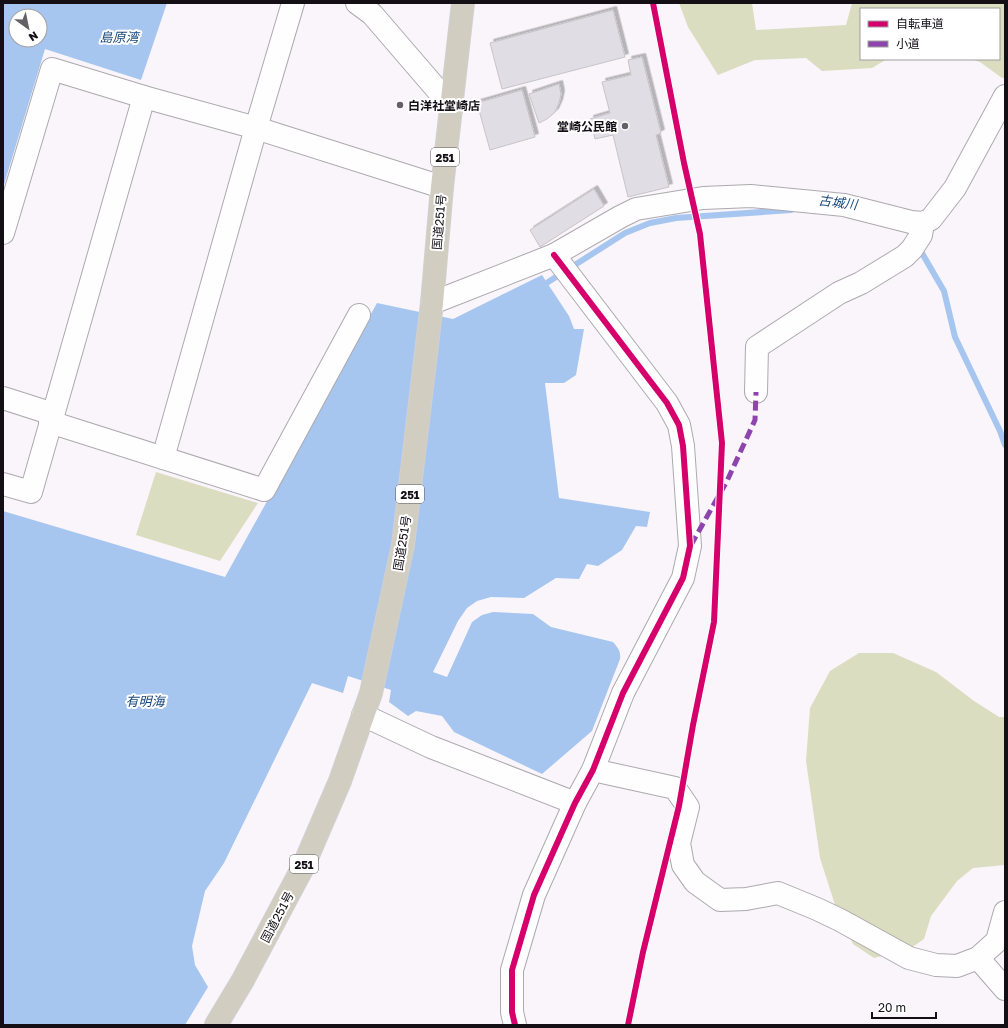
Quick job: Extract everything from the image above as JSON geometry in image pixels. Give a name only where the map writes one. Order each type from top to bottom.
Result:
[{"type":"highway","name":"国道251号","points":[[216,1025],[243,980],[303,867],[340,781],[371,693],[403,545],[432,307],[442,187],[463,3]]},
{"type":"street","points":[[163,458],[256,128],[293,3]]},
{"type":"street","points":[[357,3],[372,14],[452,107]]},
{"type":"street","points":[[3,233],[52,69],[144,97],[256,128],[442,187]]},
{"type":"street","points":[[756,392],[757,347],[839,293],[861,283],[905,256],[955,188],[1005,96]]},
{"type":"street","points":[[3,484],[31,492],[144,97]]},
{"type":"street","points":[[432,307],[560,263],[620,217],[636,209],[703,198],[751,196],[844,205],[911,222],[919,236]]},
{"type":"street","points":[[515,1025],[512,1012],[512,970],[534,895],[575,803],[593,770],[623,693],[683,578],[690,546],[683,446],[679,425],[667,403],[560,263]]},
{"type":"street","points":[[3,398],[52,418],[163,458],[264,490],[359,315]]},
{"type":"street","points":[[363,715],[431,747],[575,803]]},
{"type":"street","points":[[593,770],[675,788],[688,807],[679,843],[683,865],[695,882],[720,900],[746,899],[778,893],[840,920],[909,958],[936,965],[956,966],[978,958],[997,941],[1005,912]]},
{"type":"street","points":[[978,958],[1005,989]]},
{"type":"green space","points":[[679,3],[752,3],[756,30],[846,25],[852,3],[1005,3],[1005,78],[1002,78],[980,62],[974,60],[1000,60],[1000,8],[860,8],[860,60],[885,60],[872,68],[822,71],[806,58],[755,60],[718,75],[688,27]]},
{"type":"green space","points":[[156,472],[258,503],[220,561],[136,535]]},
{"type":"green space","points":[[859,653],[893,653],[936,672],[974,701],[999,717],[1005,717],[1005,865],[973,868],[957,881],[931,916],[924,939],[911,948],[874,958],[853,944],[836,908],[820,858],[806,761],[810,708],[830,671]]},
{"type":"water","name":"島原湾","points":[[3,3],[167,3],[141,80],[45,49],[3,188]]},
{"type":"water","name":"有明海","points":[[542,275],[569,316],[574,329],[584,329],[576,375],[564,383],[545,383],[559,498],[650,512],[647,527],[636,526],[622,550],[598,566],[587,564],[579,579],[556,578],[524,598],[491,597],[477,601],[467,608],[458,621],[433,672],[447,677],[472,622],[482,615],[493,612],[533,614],[551,627],[613,642],[619,650],[620,659],[592,731],[542,774],[454,732],[442,716],[416,711],[408,716],[389,702],[391,690],[348,676],[343,693],[312,683],[224,863],[205,891],[192,946],[195,965],[208,987],[185,1025],[3,1025],[3,511],[225,577],[377,303],[453,319]]},
{"type":"building","points":[[613,10],[625,57],[502,89],[490,43]]},
{"type":"building","name":"堂崎公民館","points":[[642,57],[661,133],[656,135],[669,187],[628,197],[613,135],[595,139],[590,119],[610,113],[602,82],[631,75],[628,60]]},
{"type":"building","points":[[559,84],[561,94],[555,112],[547,119],[539,123],[529,94]]},
{"type":"building","points":[[522,90],[535,137],[490,150],[477,103]]},
{"type":"building","points":[[594,189],[604,206],[540,247],[530,230]]},
{"type":"waterway","name":"古城川","points":[[545,284],[625,233],[650,223],[676,218],[791,210]]},
{"type":"waterway","name":"古城川","points":[[919,248],[944,291],[955,337],[1000,431],[1005,445]]},
{"type":"marked path","points":[[691,545],[727,481],[755,420],[756,392]]},
{"type":"cycle path","points":[[628,1025],[643,952],[679,806],[693,725],[714,622],[722,443],[700,234],[684,163],[653,3]]},
{"type":"cycle path","points":[[515,1025],[512,1012],[512,970],[534,895],[575,803],[593,770],[623,693],[683,578],[690,546],[683,446],[679,425],[667,403],[554,255]]},
{"type":"place","name":"白洋社堂崎店","points":[[400,105]]},
{"type":"place","name":"堂崎公民館","points":[[625,126]]}]
